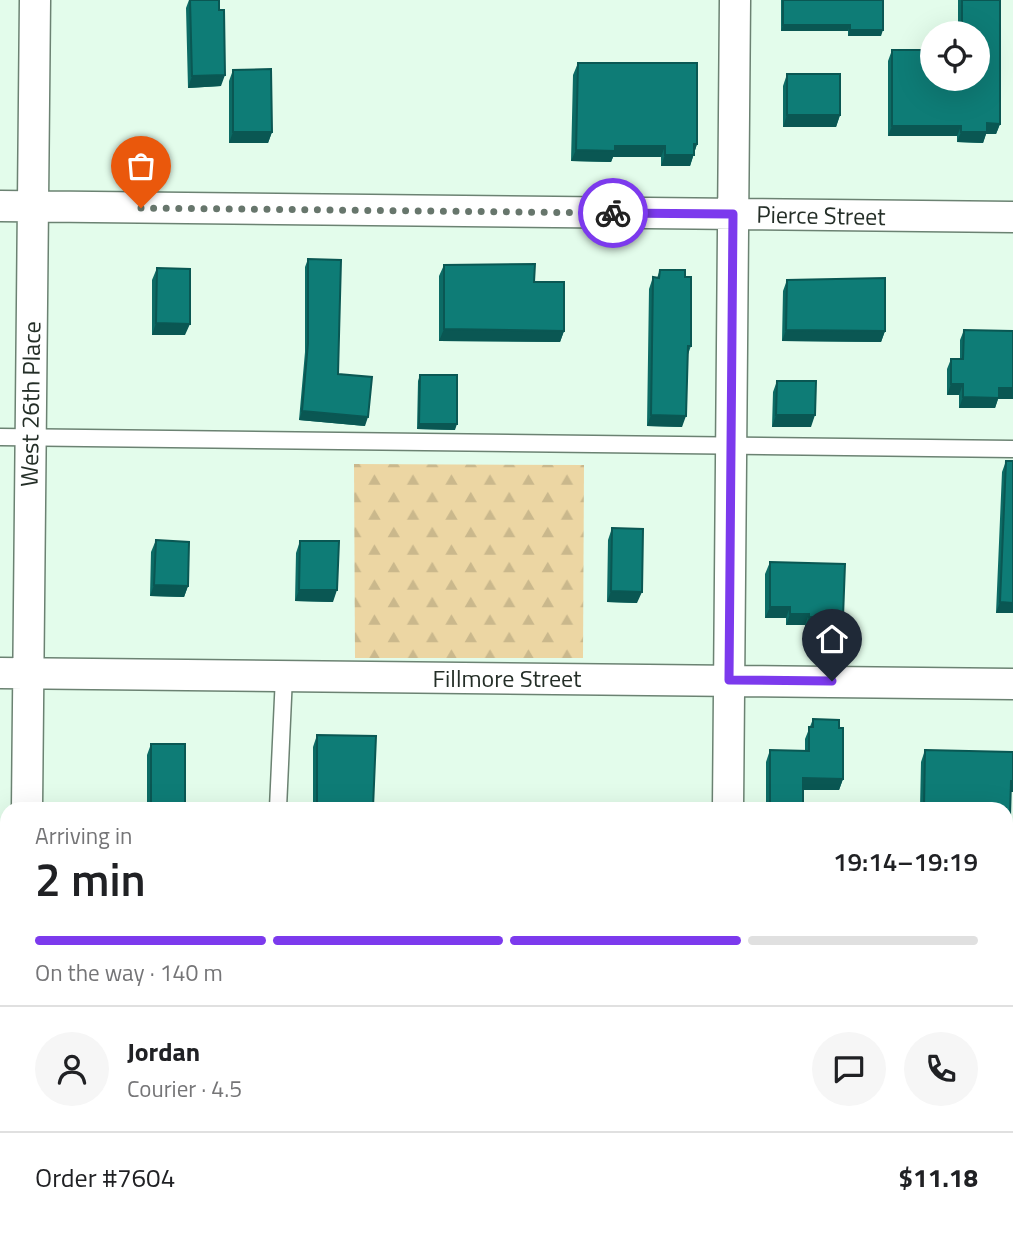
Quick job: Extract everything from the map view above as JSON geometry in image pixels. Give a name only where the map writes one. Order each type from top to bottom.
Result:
[{"type":"street","name":"West 26th Place","points":[[26,802],[14,674],[30,437],[35,0]]},
{"type":"street","points":[[728,802],[735,0]]},
{"type":"street","name":"Pierce Street","points":[[0,206],[1013,217]]},
{"type":"street","name":"Fillmore Street","points":[[14,674],[1013,684]]},
{"type":"lane","points":[[0,437],[1013,449]]},
{"type":"lane","points":[[278,802],[285,676]]},
{"type":"green space","points":[[354,464],[584,465],[583,658],[355,658]]},
{"type":"building","points":[[190,0],[219,0],[219,10],[224,10],[225,75],[192,76]]},
{"type":"building","points":[[783,0],[883,0],[883,30],[850,30],[850,25],[783,25]]},
{"type":"building","points":[[962,0],[1000,0],[1000,124],[987,123],[987,132],[961,132],[961,126],[892,126],[892,50],[920,50],[920,91],[990,91],[990,21],[962,21]]},
{"type":"building","points":[[578,63],[697,63],[697,144],[694,144],[694,155],[665,155],[665,146],[615,146],[615,151],[576,150]]},
{"type":"building","points":[[271,69],[272,132],[233,132],[233,70]]},
{"type":"building","points":[[787,74],[840,74],[840,115],[787,115]]},
{"type":"building","points":[[308,259],[341,260],[338,374],[372,377],[368,417],[302,411],[308,343]]},
{"type":"building","points":[[535,264],[534,282],[564,282],[564,331],[444,329],[444,265]]},
{"type":"building","points":[[157,268],[190,269],[190,324],[156,323]]},
{"type":"building","points":[[660,270],[685,270],[685,277],[691,277],[691,346],[688,346],[686,416],[651,415],[653,277],[659,278]]},
{"type":"building","points":[[885,278],[885,331],[786,330],[787,280]]},
{"type":"building","points":[[964,330],[1013,331],[1013,388],[999,388],[999,398],[963,397],[963,384],[951,384],[951,359],[963,359]]},
{"type":"building","points":[[420,375],[457,375],[457,424],[419,424]]},
{"type":"building","points":[[777,381],[816,381],[815,415],[776,415]]},
{"type":"building","points":[[1006,461],[1013,461],[1013,603],[1000,602]]},
{"type":"building","points":[[612,528],[643,529],[642,592],[611,591]]},
{"type":"building","points":[[156,540],[189,542],[188,586],[154,585]]},
{"type":"building","points":[[300,541],[339,541],[337,590],[299,590]]},
{"type":"building","points":[[770,562],[845,564],[843,617],[809,617],[809,614],[790,614],[790,607],[770,607]]},
{"type":"building","points":[[813,719],[839,720],[839,728],[843,728],[843,779],[803,778],[803,802],[770,802],[770,750],[809,751],[809,727],[813,727]]},
{"type":"building","points":[[317,735],[376,736],[373,802],[317,802]]},
{"type":"building","points":[[151,744],[185,744],[185,802],[151,802]]},
{"type":"building","points":[[925,750],[1013,752],[1010,802],[924,802]]},
{"type":"way so far","points":[[141,208],[613,213]]},
{"type":"route","points":[[613,213],[733,214],[729,680],[832,681]]}]
